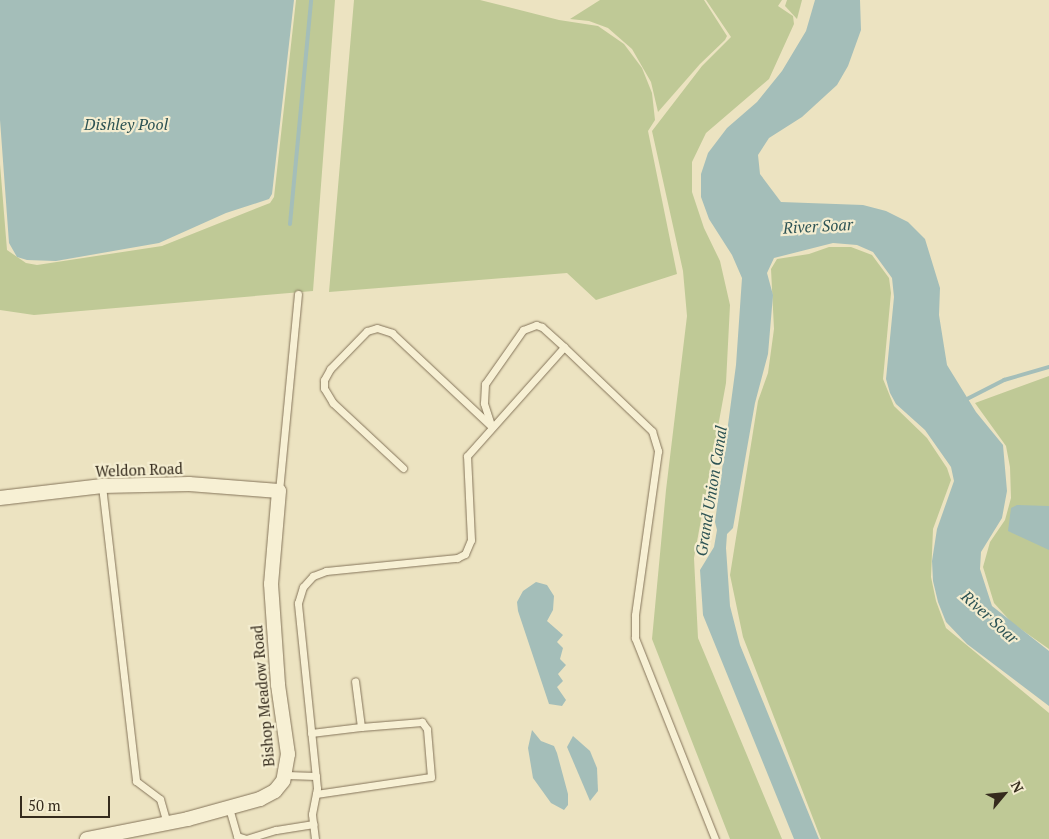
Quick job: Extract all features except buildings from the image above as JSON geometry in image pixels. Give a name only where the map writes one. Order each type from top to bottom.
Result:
[{"type":"street","name":"Weldon Road","points":[[0,498],[102,486],[189,484],[279,491]]},
{"type":"street","name":"Bishop Meadow Road","points":[[87,839],[118,837],[260,799],[275,791],[286,775],[287,745],[278,685],[271,584],[279,491]]},
{"type":"lane","points":[[279,491],[298,294]]},
{"type":"lane","points":[[491,426],[484,404],[485,384],[523,330],[536,325],[542,327],[564,347],[652,431],[658,451],[635,615],[636,638],[715,839]]},
{"type":"lane","points":[[403,468],[333,403],[324,388],[324,380],[330,369],[368,332],[377,328],[392,334],[491,426]]},
{"type":"lane","points":[[315,839],[316,776],[298,603],[303,587],[313,576],[326,571],[457,558],[465,554],[471,540],[465,463],[467,456],[491,426],[564,347]]},
{"type":"lane","points":[[102,486],[136,781],[160,799],[167,824]]},
{"type":"lane","points":[[355,681],[360,727]]},
{"type":"lane","points":[[312,733],[422,722],[427,729],[431,777],[316,794]]},
{"type":"lane","points":[[286,775],[316,776]]},
{"type":"lane","points":[[229,808],[237,836],[245,839],[276,830],[314,824]]},
{"type":"green space","points":[[296,0],[335,0],[313,291],[34,315],[0,310],[0,164],[7,250],[26,263],[37,265],[162,246],[270,203],[274,197]]},
{"type":"green space","points":[[354,0],[480,0],[559,20],[598,26],[624,44],[642,68],[652,93],[655,120],[648,131],[677,274],[596,300],[567,273],[329,292]]},
{"type":"green space","points":[[600,0],[704,0],[727,36],[658,112],[651,82],[632,49],[608,28],[589,21],[570,19]]},
{"type":"green space","points":[[706,0],[782,0],[778,6],[793,16],[794,24],[769,79],[706,133],[692,162],[692,192],[704,228],[720,261],[730,305],[726,383],[694,558],[698,638],[782,839],[730,839],[652,639],[666,490],[687,316],[683,271],[652,131],[702,66],[731,37]]},
{"type":"green space","points":[[787,0],[802,0],[797,19],[785,6]]},
{"type":"green space","points":[[829,247],[851,247],[872,255],[889,278],[891,293],[883,379],[894,406],[927,438],[947,468],[951,480],[933,529],[931,577],[936,601],[946,628],[1049,713],[1049,839],[821,839],[743,637],[730,575],[758,401],[768,373],[774,329],[771,269],[777,259],[809,254]]},
{"type":"green space","points":[[1049,376],[1049,649],[1012,623],[994,603],[983,567],[990,542],[1005,520],[1011,498],[1010,467],[1006,446],[975,403]]},
{"type":"water","name":"Dishley Pool","points":[[0,0],[294,0],[272,194],[269,199],[226,213],[159,243],[56,261],[27,260],[17,257],[9,243],[0,120]]},
{"type":"water","name":"River Soar","points":[[815,0],[860,0],[861,30],[848,66],[837,85],[802,117],[769,138],[758,155],[760,174],[781,202],[863,205],[886,211],[908,222],[925,239],[940,288],[939,315],[947,365],[976,412],[1003,445],[1007,491],[1002,518],[981,552],[980,569],[992,606],[1049,651],[1049,706],[967,644],[946,622],[938,602],[933,581],[932,561],[937,529],[954,481],[951,467],[925,430],[896,404],[890,393],[886,379],[894,297],[892,278],[873,252],[857,245],[833,243],[774,258],[767,273],[773,295],[768,354],[755,403],[733,528],[727,534],[726,548],[730,606],[740,645],[819,839],[794,839],[703,615],[700,570],[714,547],[717,530],[715,522],[736,365],[742,278],[732,255],[709,219],[701,197],[701,174],[708,153],[727,128],[757,102],[782,71],[806,31]]},
{"type":"water","points":[[1017,505],[1049,506],[1049,550],[1008,531],[1011,508]]},
{"type":"water","points":[[536,582],[547,585],[554,596],[553,610],[547,621],[563,635],[557,642],[563,648],[560,659],[566,665],[558,674],[563,681],[557,687],[566,700],[562,706],[549,704],[518,611],[517,602],[523,591]]},
{"type":"water","points":[[532,730],[541,741],[554,746],[557,753],[568,794],[568,805],[564,810],[551,803],[533,778],[528,748]]},
{"type":"water","points":[[573,736],[590,751],[597,768],[598,791],[590,801],[567,747]]},
{"type":"waterway","points":[[290,224],[311,0]]},
{"type":"waterway","points":[[965,400],[1004,380],[1049,367]]},
{"type":"water label","name":"Grand Union Canal","points":[[711,491]]}]
